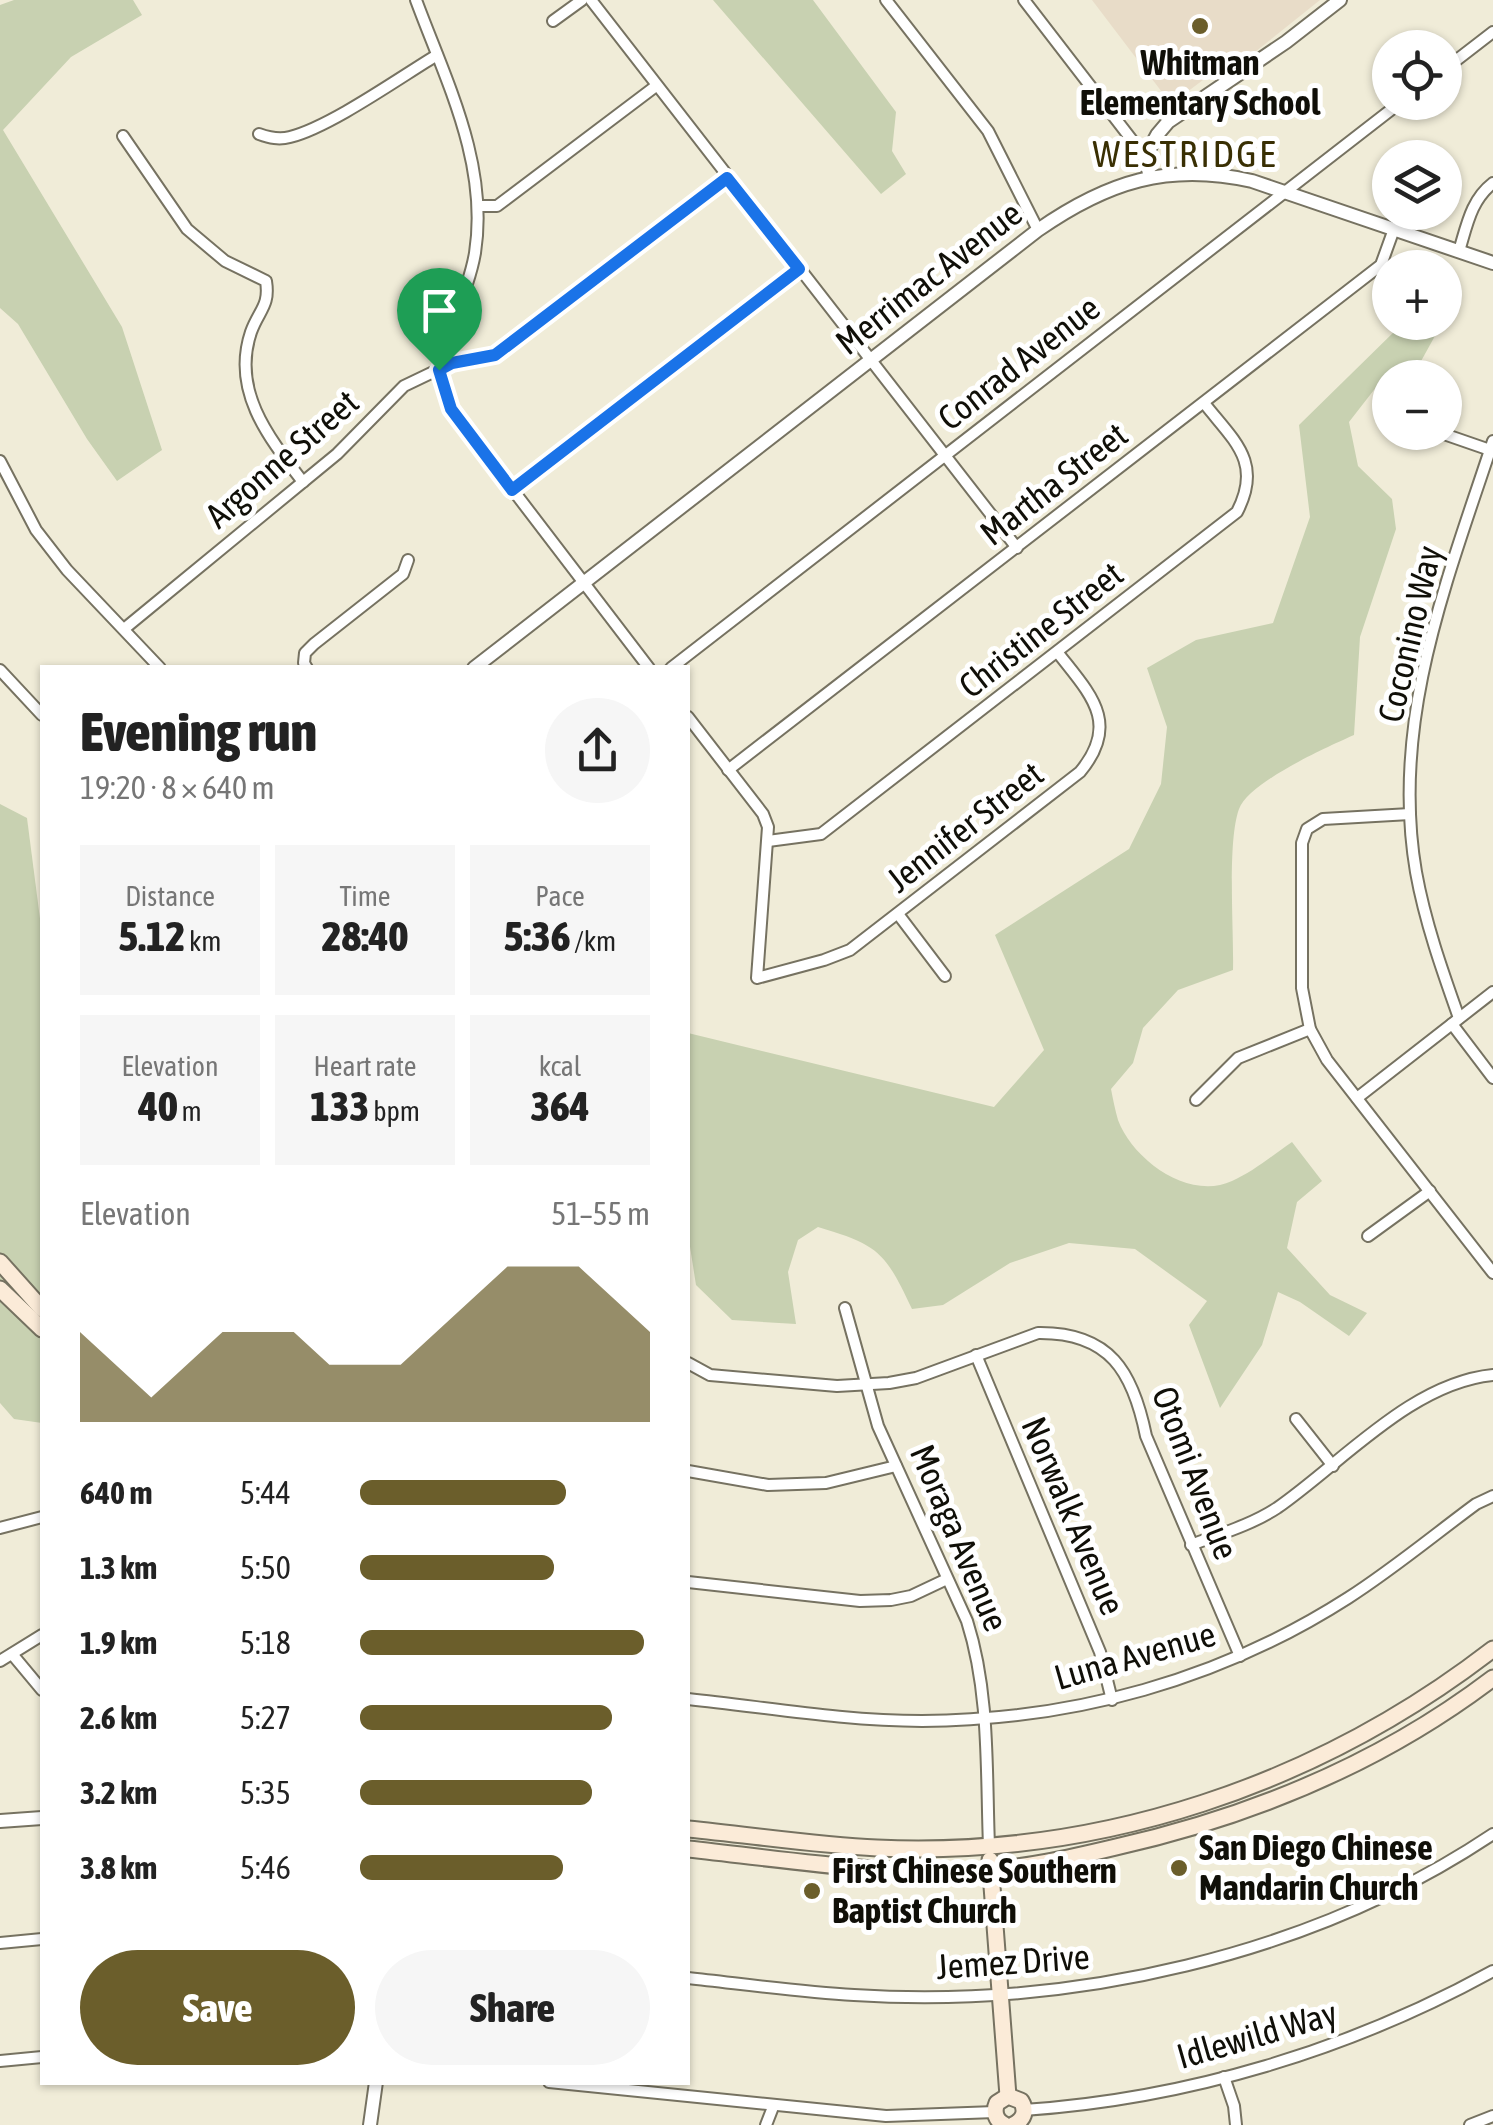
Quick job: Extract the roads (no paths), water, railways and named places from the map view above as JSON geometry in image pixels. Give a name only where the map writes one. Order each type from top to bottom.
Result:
[{"type":"main road","points":[[0,1262],[40,1307]]},
{"type":"main road","points":[[0,1289],[40,1327]]},
{"type":"main road","points":[[690,1829],[877,1848],[989,1846],[1128,1827],[1182,1812],[1326,1754],[1425,1698],[1493,1649]]},
{"type":"main road","points":[[690,1849],[876,1869],[991,1869],[1069,1858],[1188,1831],[1297,1793],[1438,1718],[1493,1678]]},
{"type":"main road","name":"Moraga Avenue","points":[[989,1846],[1008,2096]]},
{"type":"main road","points":[[1000,2118],[1000,2100],[1008,2096],[1021,2101],[1022,2118],[1014,2125]]},
{"type":"street","points":[[416,0],[470,148],[480,206],[475,255],[447,333],[439,370],[451,409],[647,665]]},
{"type":"street","points":[[553,21],[582,0]]},
{"type":"street","points":[[591,0],[1016,548]]},
{"type":"street","points":[[886,0],[988,131],[1038,230]]},
{"type":"street","points":[[1024,0],[1145,157],[1150,177]]},
{"type":"street","points":[[1145,157],[1168,122],[1286,42],[1340,0]]},
{"type":"street","points":[[1462,56],[1493,32]]},
{"type":"street","points":[[259,134],[274,139],[292,137],[436,55]]},
{"type":"street","points":[[480,206],[497,206],[656,86]]},
{"type":"street","name":"Conrad Avenue","points":[[675,665],[1379,120]]},
{"type":"street","points":[[123,136],[186,229],[226,261],[266,281],[269,299],[253,326],[244,356],[252,404],[265,433],[303,482]]},
{"type":"street","name":"Merrimac Avenue","points":[[478,665],[1038,230],[1094,196],[1150,177],[1196,172],[1224,174],[1372,221]]},
{"type":"street","name":"Argonne Street","points":[[124,628],[337,454],[404,386],[452,363],[495,355],[727,178]]},
{"type":"street","points":[[1461,250],[1472,206],[1493,182]]},
{"type":"street","name":"Martha Street","points":[[728,770],[1381,265],[1394,230]]},
{"type":"street","name":"Merrimac Avenue","points":[[1397,230],[1454,250]]},
{"type":"street","name":"Merrimac Avenue","points":[[1462,253],[1493,263]]},
{"type":"street","points":[[512,490],[799,269]]},
{"type":"street","name":"Christine Street","points":[[768,841],[821,834],[1237,512],[1248,492],[1248,462],[1204,403]]},
{"type":"street","points":[[1462,438],[1492,446]]},
{"type":"street","name":"Coconino Way","points":[[1492,446],[1437,606],[1416,695],[1410,814],[1415,870],[1455,1021],[1493,1078]]},
{"type":"street","points":[[0,461],[36,530],[67,570],[157,665]]},
{"type":"street","points":[[305,665],[305,653],[404,574],[408,560]]},
{"type":"street","name":"Jennifer Street","points":[[768,841],[757,978],[850,950],[1080,772],[1093,756],[1101,732],[1098,708],[1058,653]]},
{"type":"street","points":[[0,670],[40,713]]},
{"type":"street","points":[[690,720],[763,814],[768,841]]},
{"type":"street","points":[[1410,814],[1323,819],[1307,830],[1302,843],[1302,988],[1310,1028],[1326,1060],[1493,1273]]},
{"type":"street","points":[[898,914],[945,976]]},
{"type":"street","points":[[1357,1098],[1493,992]]},
{"type":"street","points":[[1196,1100],[1238,1058],[1310,1028]]},
{"type":"street","points":[[1368,1236],[1430,1190]]},
{"type":"street","name":"Moraga Avenue","points":[[846,1308],[878,1426],[974,1645],[983,1718],[989,1846]]},
{"type":"street","name":"Otomi Avenue","points":[[976,1355],[1038,1334],[1071,1336],[1088,1340],[1122,1368],[1138,1398],[1146,1436],[1240,1656]]},
{"type":"street","points":[[690,1364],[710,1376],[837,1386],[916,1378],[976,1355]]},
{"type":"street","name":"Norwalk Avenue","points":[[976,1355],[1100,1652],[1112,1700]]},
{"type":"street","points":[[1192,1545],[1245,1526],[1274,1510],[1404,1410],[1436,1391],[1493,1376]]},
{"type":"street","points":[[1296,1419],[1333,1466]]},
{"type":"street","points":[[690,1471],[768,1485],[826,1483],[896,1466]]},
{"type":"street","name":"Luna Avenue","points":[[690,1699],[886,1720],[1045,1713],[1112,1700],[1240,1656],[1350,1597],[1476,1504],[1493,1496]]},
{"type":"street","points":[[0,1528],[40,1518]]},
{"type":"street","points":[[690,1582],[860,1601],[912,1596],[947,1579]]},
{"type":"street","points":[[0,1661],[40,1636]]},
{"type":"street","points":[[12,1654],[40,1688]]},
{"type":"street","points":[[0,1821],[40,1818]]},
{"type":"street","name":"Jemez Drive","points":[[690,1978],[855,1996],[1001,1995],[1097,1985],[1226,1955],[1305,1928],[1397,1888],[1493,1834]]},
{"type":"street","points":[[0,1942],[40,1939]]},
{"type":"street","name":"Idlewild Way","points":[[1024,2110],[1117,2100],[1224,2077],[1392,2021],[1493,1971]]},
{"type":"street","points":[[0,2061],[40,2057]]},
{"type":"street","points":[[1224,2077],[1236,2125]]},
{"type":"street","points":[[370,2125],[376,2085]]},
{"type":"street","points":[[576,2085],[886,2121],[1000,2118]]},
{"type":"street","points":[[766,2125],[773,2107]]},
{"type":"street","points":[[1470,2125],[1493,2116]]},
{"type":"place","name":"Whitman Elementary School","points":[[1200,26]]},
{"type":"place","name":"San Diego Chinese Mandarin Church","points":[[1179,1868]]},
{"type":"place","name":"First Chinese Southern Baptist Church","points":[[812,1891]]},
{"type":"district","name":"WESTRIDGE","points":[[1185,154]]}]
